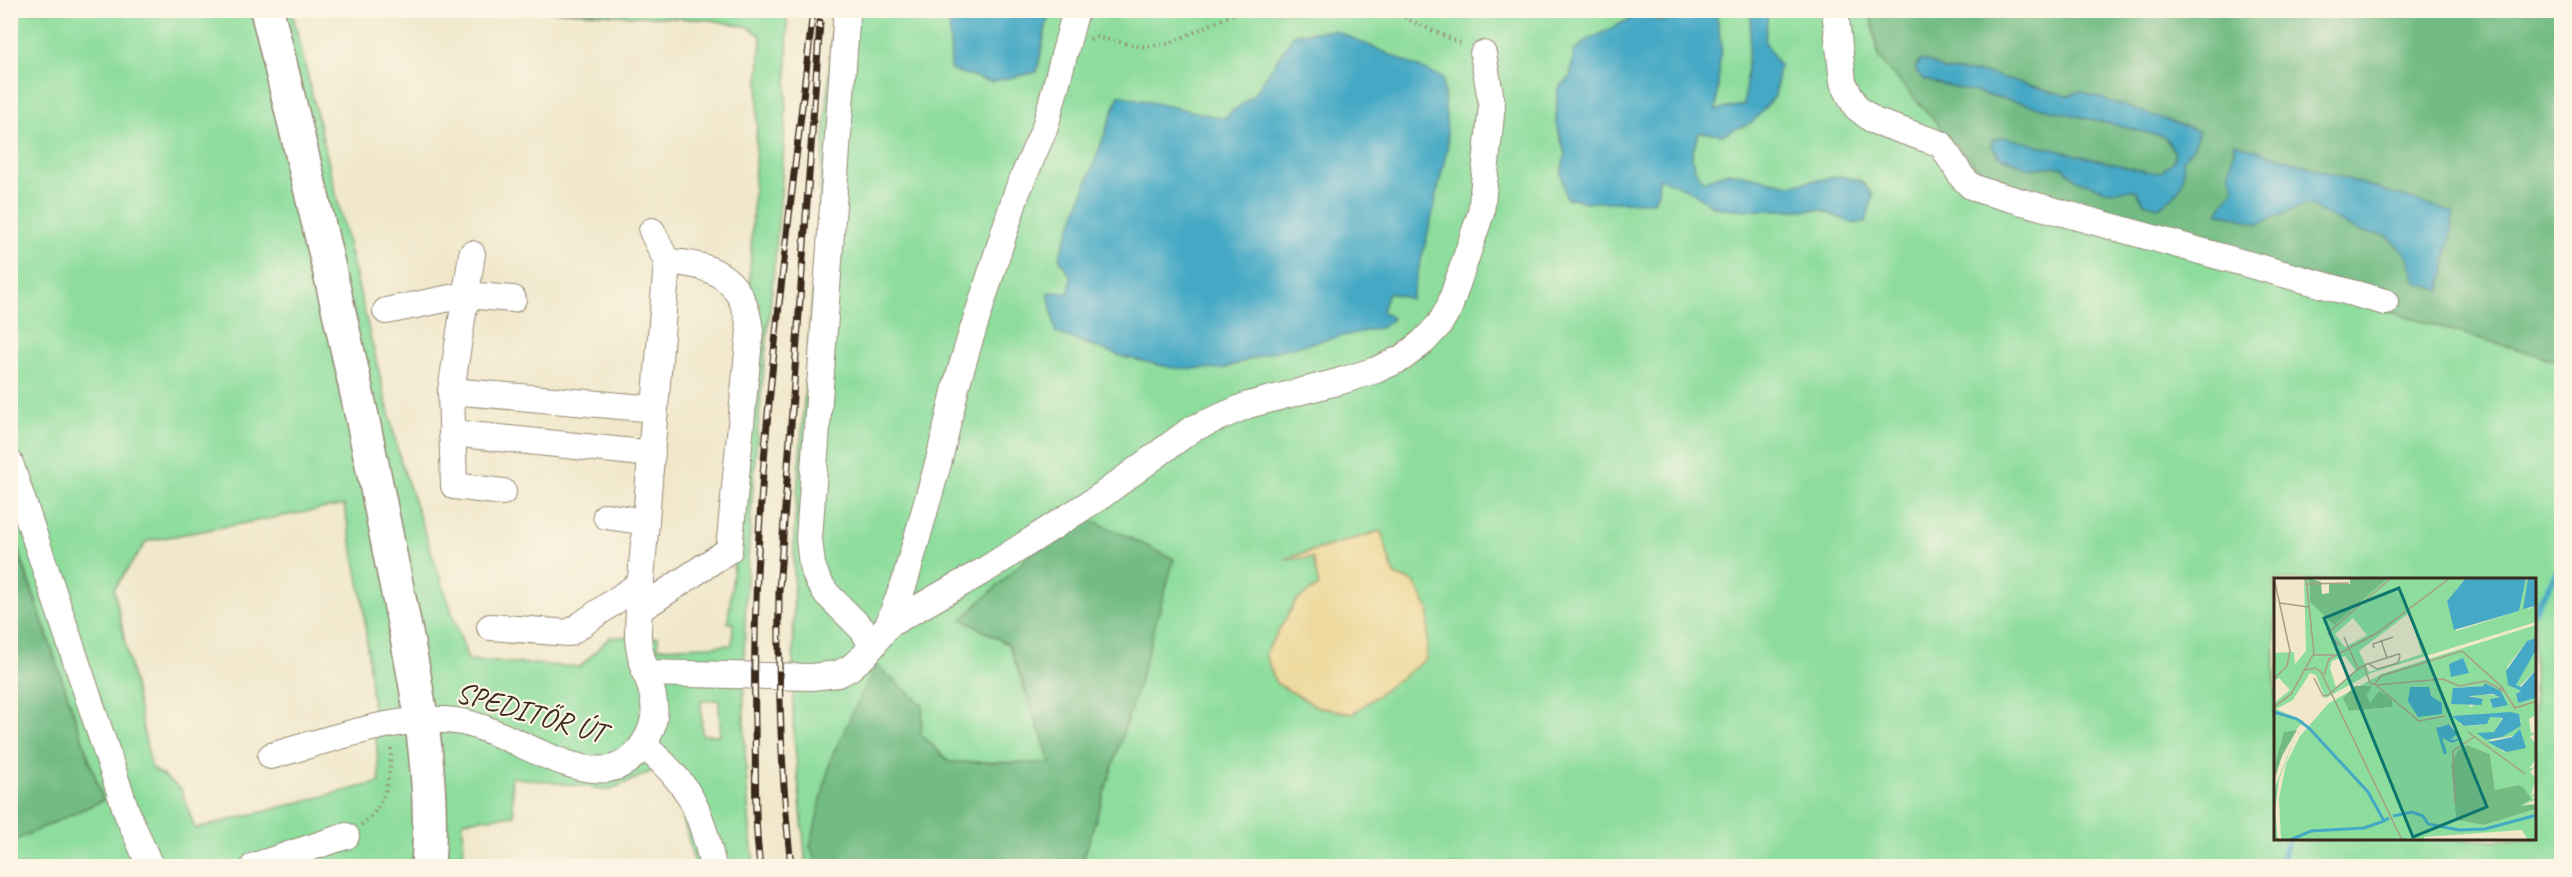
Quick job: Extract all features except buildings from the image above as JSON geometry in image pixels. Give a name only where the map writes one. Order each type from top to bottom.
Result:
[{"type":"main road","points":[[267,10],[361,406],[406,723],[428,771],[428,867]]},
{"type":"street","points":[[848,10],[809,539],[812,565],[818,581],[827,594],[862,629],[869,650]]},
{"type":"street","points":[[645,672],[828,676],[850,668],[869,650],[888,625],[904,584],[924,517],[970,339],[1017,192],[1045,128],[1076,10]]},
{"type":"street","points":[[1835,10],[1843,82],[1856,107],[1874,121],[1941,144],[1971,186],[2385,302]]},
{"type":"street","points":[[888,625],[985,570],[1091,502],[1191,429],[1248,405],[1376,370],[1402,358],[1423,342],[1439,325],[1449,308],[1481,213],[1492,105],[1483,54]]},
{"type":"street","points":[[638,622],[729,550],[750,330],[745,306],[728,280],[717,271],[704,266],[667,262],[652,231]]},
{"type":"street","points":[[471,254],[450,391],[454,486],[503,492]]},
{"type":"street","name":"SPEDITŐR ÚT","points":[[271,756],[406,723],[443,719],[464,722],[522,743],[550,758],[595,769],[609,769],[622,764],[643,745],[654,718],[654,705],[645,672],[638,622],[667,262]]},
{"type":"street","points":[[386,311],[465,295],[513,299]]},
{"type":"street","points":[[450,391],[655,409]]},
{"type":"street","points":[[452,433],[652,454]]},
{"type":"street","points":[[10,463],[127,813],[150,867]]},
{"type":"street","points":[[606,516],[646,522]]},
{"type":"street","points":[[490,627],[569,633],[641,583]]},
{"type":"street","points":[[643,745],[673,770],[687,789],[696,807],[713,867]]},
{"type":"street","points":[[254,867],[346,836]]},
{"type":"path","points":[[1068,44],[1096,38],[1142,47],[1168,44],[1242,10]]},
{"type":"path","points":[[1388,10],[1483,54]]},
{"type":"path","points":[[346,836],[366,822],[377,810],[406,723]]},
{"type":"green space","points":[[11,11],[292,11],[400,459],[468,660],[580,667],[610,637],[658,637],[658,648],[732,645],[733,623],[728,623],[760,305],[749,294],[761,36],[748,27],[711,20],[547,11],[787,11],[784,155],[747,572],[745,749],[754,866],[695,866],[679,801],[659,768],[610,790],[511,777],[514,815],[463,821],[464,866],[11,866],[10,842],[103,800],[11,527]],"holes":[[[344,505],[363,602],[380,782],[195,829],[181,789],[151,767],[114,589],[147,541]],[[719,700],[720,735],[702,735],[701,701]]]},
{"type":"green space","points":[[834,11],[949,11],[948,23],[1037,72],[1049,11],[1690,11],[1661,22],[1642,13],[1584,42],[1574,52],[1570,77],[1558,89],[1556,122],[1565,154],[1561,173],[1658,191],[1659,177],[1687,189],[1714,207],[1749,210],[1821,210],[1852,223],[1866,223],[1873,195],[1861,181],[1840,176],[1790,185],[1728,172],[1704,182],[1695,170],[1692,158],[1700,132],[1722,135],[1764,108],[1775,96],[1779,65],[1765,42],[1768,11],[1870,11],[1879,59],[2202,257],[2561,362],[2561,866],[1081,866],[1089,841],[1009,645],[1051,763],[949,762],[921,734],[810,847],[819,866],[806,866],[793,724],[794,534]],"holes":[[[1381,531],[1394,575],[1414,582],[1383,689],[1352,714],[1296,601],[1319,586],[1313,558],[1288,558]]]},
{"type":"green space","points":[[1716,11],[1752,11],[1744,105],[1716,111],[1721,45]]},
{"type":"green space","points":[[1870,11],[2561,11],[2561,362],[2202,257],[1998,191],[1879,59]]},
{"type":"green space","points":[[1088,518],[1174,559],[1140,680],[1081,866],[819,866],[810,847],[831,758],[876,665],[923,705],[921,734],[949,762],[1051,763],[1009,645],[962,619],[1033,552]]},
{"type":"green space","points":[[10,527],[103,800],[11,842],[10,842]]},
{"type":"sand","points":[[1381,531],[1394,575],[1414,582],[1429,610],[1426,659],[1352,714],[1318,707],[1276,683],[1265,654],[1296,601],[1319,586],[1313,558],[1285,559]]},
{"type":"water","points":[[949,11],[1049,11],[1037,72],[991,82],[951,70]]},
{"type":"water","points":[[1686,11],[1716,11],[1721,45],[1716,110],[1744,105],[1752,11],[1768,11],[1765,42],[1779,65],[1775,96],[1753,122],[1722,135],[1700,132],[1692,158],[1695,169],[1704,181],[1728,172],[1790,185],[1840,176],[1861,181],[1873,195],[1866,223],[1852,223],[1821,210],[1749,210],[1714,207],[1687,189],[1659,178],[1654,202],[1588,202],[1566,198],[1561,173],[1565,154],[1556,122],[1558,89],[1570,77],[1574,52],[1584,42],[1642,13],[1661,22]]},
{"type":"water","points":[[1334,30],[1443,78],[1448,145],[1411,299],[1388,292],[1382,311],[1393,319],[1383,327],[1271,352],[1223,369],[1173,368],[1124,357],[1056,333],[1048,292],[1069,293],[1071,277],[1059,258],[1119,95],[1223,118],[1254,95],[1294,34]]},
{"type":"water","points":[[1920,61],[1928,61],[1944,70],[1987,73],[2068,96],[2080,91],[2199,131],[2194,146],[2183,160],[2182,182],[2176,194],[2158,207],[2144,203],[2136,190],[2108,191],[2077,180],[2064,168],[2054,166],[2030,169],[1999,156],[1991,145],[1992,140],[2004,137],[2160,173],[2173,161],[2175,153],[2165,137],[1924,80],[1916,71],[1916,66]]},
{"type":"water","points":[[2235,143],[2454,213],[2441,290],[2416,283],[2409,258],[2388,236],[2358,231],[2307,204],[2258,224],[2218,212],[2235,188],[2229,174]]},
{"type":"waterway","points":[[2536,608],[2562,563]]},
{"type":"waterway","points":[[2279,866],[2289,841]]},
{"type":"railway","points":[[760,866],[756,814],[755,726],[758,546],[772,367],[813,10]]},
{"type":"railway","points":[[791,866],[781,729],[779,591],[820,22]]}]
